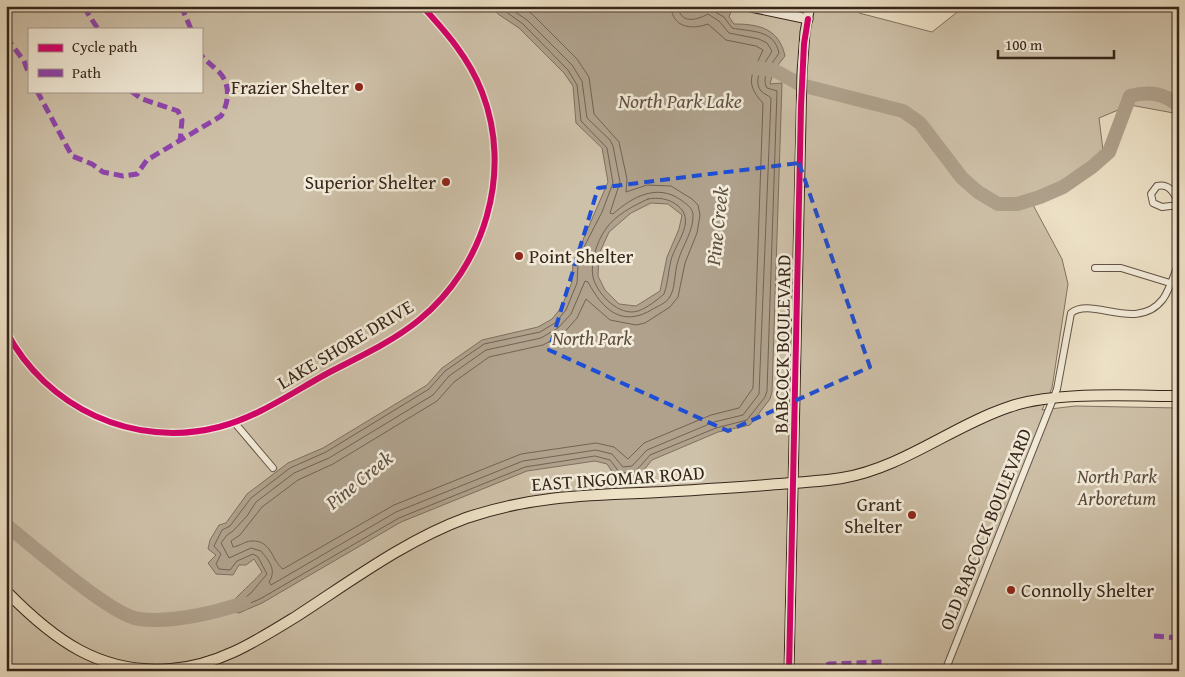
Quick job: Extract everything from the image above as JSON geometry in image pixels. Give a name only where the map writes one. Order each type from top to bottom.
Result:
[{"type":"main road","points":[[746,6],[808,19]]},
{"type":"main road","name":"BABCOCK BOULEVARD","points":[[790,667],[801,106],[802,73],[810,6]]},
{"type":"main road","name":"EAST INGOMAR ROAD","points":[[6,592],[49,632],[88,656],[118,666],[150,671],[187,668],[231,654],[427,536],[463,519],[503,506],[560,496],[840,479],[879,469],[995,412],[1019,403],[1053,398],[1179,396]]},
{"type":"street","name":"LAKE SHORE DRIVE","points":[[6,331],[22,356],[47,385],[81,410],[108,422],[136,429],[165,433],[206,430],[234,422],[263,410],[405,330],[428,313],[448,291],[475,251],[488,215],[493,182],[494,156],[490,119],[482,91],[464,57],[422,6]]},
{"type":"street","points":[[1095,268],[1121,268],[1170,284],[1179,263]]},
{"type":"street","name":"OLD BABCOCK BOULEVARD","points":[[945,671],[1057,388],[1071,313],[1080,308],[1116,313],[1144,312],[1162,300],[1170,284]]},
{"type":"street","points":[[234,422],[273,468]]},
{"type":"highlighted area","points":[[799,163],[870,367],[728,431],[549,350],[598,188]]},
{"type":"green space","name":"North Park","points":[[6,6],[860,6],[859,13],[932,32],[965,6],[1179,6],[1179,114],[1130,105],[1099,118],[1104,158],[1032,203],[1062,259],[1068,284],[1052,388],[1042,410],[1075,406],[1179,408],[1179,671],[6,671]]},
{"type":"water","name":"North Park Lake","points":[[491,6],[686,6],[691,9],[712,6],[731,12],[729,17],[734,24],[760,27],[773,34],[778,40],[785,56],[774,70],[770,84],[782,83],[772,392],[770,399],[750,425],[718,432],[652,460],[638,477],[617,479],[607,464],[595,461],[527,471],[401,522],[262,603],[239,613],[227,610],[262,572],[254,559],[246,565],[239,565],[233,575],[216,574],[208,563],[216,555],[208,549],[210,540],[219,525],[226,523],[247,494],[288,463],[323,448],[427,385],[442,368],[482,340],[538,327],[552,319],[561,308],[572,282],[573,263],[608,182],[602,148],[576,123],[573,86],[564,73],[519,28],[498,14]],"holes":[[[651,203],[668,204],[682,215],[679,229],[667,257],[660,291],[636,306],[619,304],[605,290],[598,276],[599,254],[609,232],[631,213]]]},
{"type":"waterway","name":"Pine Creek","points":[[755,68],[774,70],[801,85],[903,111],[920,123],[962,178],[978,192],[998,204],[1017,204],[1040,197],[1063,187],[1092,167],[1109,152],[1130,96],[1156,94],[1168,98],[1179,106]]},
{"type":"waterway","name":"Pine Creek","points":[[6,525],[91,593],[126,615],[139,619],[165,620],[192,616],[244,603]]},
{"type":"marked path","points":[[88,6],[87,12],[97,28]]},
{"type":"marked path","points":[[181,6],[191,28]]},
{"type":"marked path","points":[[6,37],[24,61],[28,71]]},
{"type":"marked path","points":[[38,92],[72,156],[92,164],[103,172],[123,176],[137,174],[147,160],[221,116],[224,111],[228,94],[226,82],[219,72],[202,56]]},
{"type":"marked path","points":[[132,92],[142,99],[178,111],[182,120],[180,142]]},
{"type":"marked path","points":[[1154,636],[1179,638]]},
{"type":"marked path","points":[[813,671],[829,664],[882,662],[890,671]]},
{"type":"cycle path","points":[[6,331],[23,358],[44,382],[69,401],[96,416],[125,427],[155,432],[187,432],[219,427],[261,411],[409,328],[442,298],[461,273],[476,245],[487,216],[493,185],[495,154],[491,123],[477,80],[456,46],[422,6]]},
{"type":"cycle path","points":[[789,671],[801,106],[804,44],[808,19]]},
{"type":"place","name":"Frazier Shelter","points":[[359,87]]},
{"type":"place","name":"Superior Shelter","points":[[446,182]]},
{"type":"place","name":"Point Shelter","points":[[519,256]]},
{"type":"place","name":"Grant Shelter","points":[[912,515]]},
{"type":"place","name":"Connolly Shelter","points":[[1011,590]]},
{"type":"park label","name":"North Park Arboretum","points":[[1117,487]]}]
